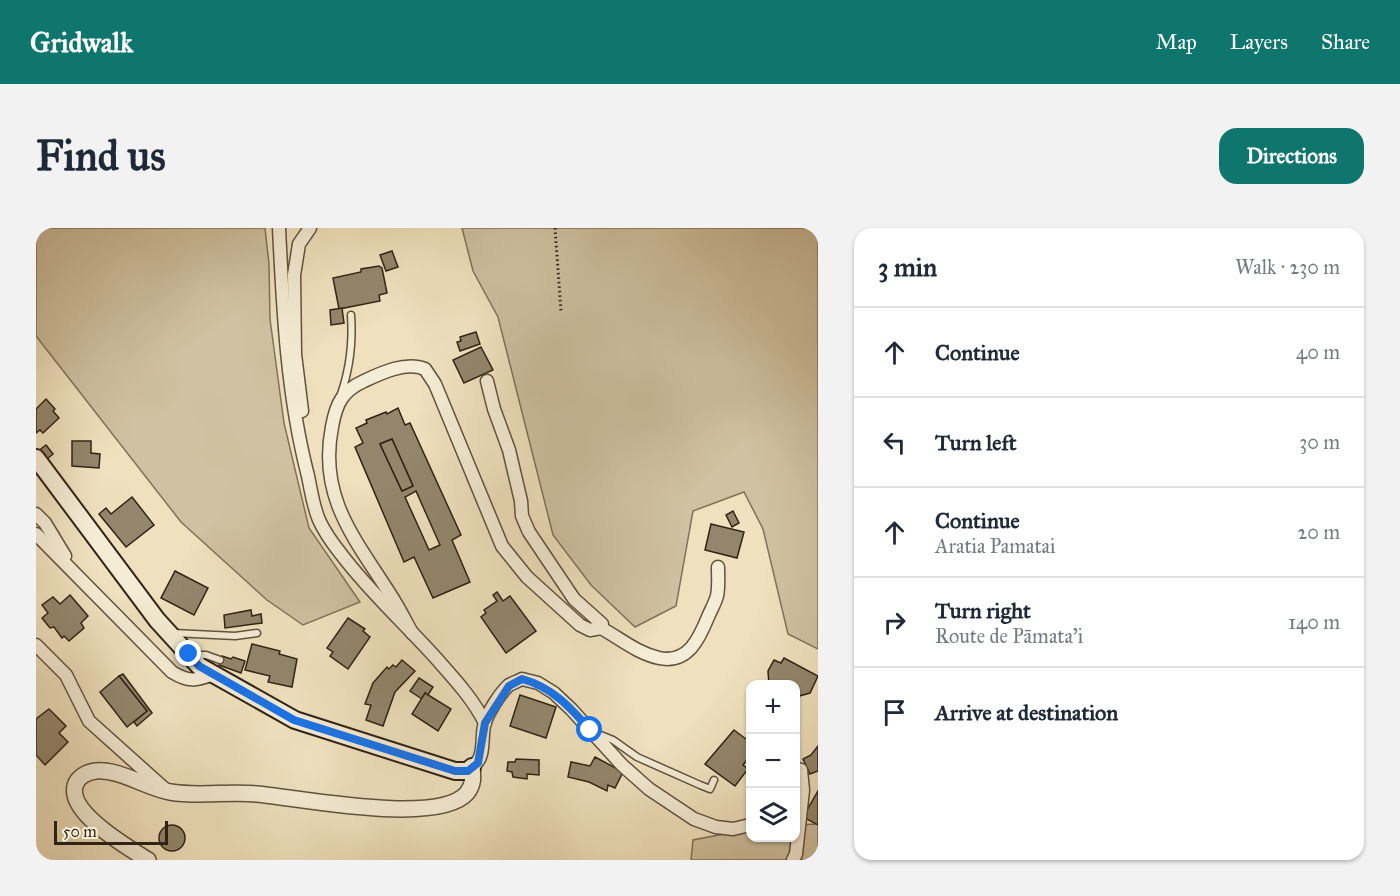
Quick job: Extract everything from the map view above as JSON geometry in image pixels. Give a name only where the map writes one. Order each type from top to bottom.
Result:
[{"type":"main road","points":[[36,458],[168,633],[199,666],[217,667],[294,720],[455,771],[468,771],[472,767]]},
{"type":"street","points":[[279,228],[291,394],[319,520],[340,553],[370,590],[476,705],[485,723]]},
{"type":"street","points":[[303,456],[307,445],[296,354],[294,275],[299,244],[310,228]]},
{"type":"street","points":[[412,633],[390,593],[358,548],[334,496],[328,448],[336,406],[347,392],[378,375],[410,366],[425,369],[435,384],[502,546],[527,577],[580,625],[590,630],[601,628],[647,655],[663,659],[680,656],[693,648],[704,629],[717,595],[718,567]]},
{"type":"street","points":[[487,381],[494,409],[509,450],[521,501],[522,516],[529,532],[563,586],[602,624],[601,628]]},
{"type":"street","points":[[36,514],[45,523],[77,575]]},
{"type":"street","points":[[36,534],[172,672],[184,680],[196,681],[217,667]]},
{"type":"street","points":[[36,645],[66,675],[88,721],[170,792]]},
{"type":"street","points":[[148,860],[94,823],[78,806],[74,795],[76,782],[85,774],[98,771],[113,773],[170,792],[254,794],[402,810],[429,808],[453,802],[466,794],[474,782],[472,767],[478,763],[481,754],[485,723],[509,686],[522,679],[538,683],[554,693],[622,765],[649,789],[694,819],[716,827],[733,829],[746,826]]},
{"type":"street","points":[[793,860],[796,854],[803,790],[800,770]]},
{"type":"lane","points":[[336,406],[349,369],[351,315]]},
{"type":"lane","points":[[168,633],[235,636],[256,633]]},
{"type":"lane","points":[[590,730],[613,740],[637,757],[700,785],[710,789],[714,780]]},
{"type":"path","points":[[555,228],[561,311]]},
{"type":"shaded area","points":[[36,228],[265,228],[269,264],[270,319],[284,423],[309,528],[360,602],[303,625],[267,600],[181,522],[36,336]]},
{"type":"shaded area","points":[[462,228],[818,228],[818,649],[788,634],[763,529],[744,492],[693,511],[676,606],[635,627],[591,585],[553,535],[498,317],[473,271]]},
{"type":"shaded area","points":[[818,824],[818,860],[691,860],[693,840],[746,830],[746,842],[800,842],[800,825]]},
{"type":"building","points":[[392,251],[398,267],[386,271],[380,255]]},
{"type":"building","points":[[379,266],[382,268],[387,293],[379,295],[380,301],[339,309],[333,278]]},
{"type":"building","points":[[342,308],[344,323],[331,325],[330,310]]},
{"type":"building","points":[[476,332],[480,344],[460,351],[457,342],[461,341],[460,337]]},
{"type":"building","points":[[481,347],[493,370],[464,383],[453,360]]},
{"type":"building","points":[[46,399],[59,418],[43,433],[40,430],[36,433],[36,409]]},
{"type":"building","points":[[398,408],[405,425],[410,423],[461,535],[452,540],[470,582],[433,598],[414,557],[404,562],[355,447],[363,443],[356,428],[367,423],[366,420],[386,412],[387,414]],"holes":[[[392,439],[413,486],[402,491],[380,444]],[[416,491],[440,545],[429,550],[405,497]]]},
{"type":"building","points":[[392,439],[413,486],[402,491],[380,444]]},
{"type":"building","points":[[72,441],[91,441],[91,453],[100,454],[99,468],[72,466]]},
{"type":"building","points":[[46,445],[53,454],[46,460],[38,451]]},
{"type":"building","points":[[132,497],[154,525],[126,547],[99,514],[106,508],[111,514]]},
{"type":"building","points":[[733,511],[739,523],[732,527],[726,515]]},
{"type":"building","points":[[711,524],[744,532],[737,558],[705,550]]},
{"type":"building","points":[[175,571],[208,588],[194,615],[161,598]]},
{"type":"building","points":[[497,592],[503,601],[510,596],[536,631],[506,653],[481,617],[486,613],[484,610],[497,601],[493,595]]},
{"type":"building","points":[[70,595],[88,616],[81,623],[84,628],[69,641],[64,636],[62,638],[54,627],[50,628],[42,618],[48,613],[42,605],[53,597],[60,604]]},
{"type":"building","points":[[251,610],[252,616],[261,614],[262,623],[225,628],[224,615]]},
{"type":"building","points":[[348,618],[365,629],[363,631],[370,637],[348,669],[330,656],[333,652],[327,648]]},
{"type":"building","points":[[252,644],[280,651],[279,654],[297,659],[292,687],[268,682],[270,676],[245,670]]},
{"type":"building","points":[[222,656],[245,661],[241,673],[219,665]]},
{"type":"building","points":[[784,658],[818,676],[810,693],[800,696],[800,680],[769,680],[768,671],[774,660],[781,663]]},
{"type":"building","points":[[402,660],[415,671],[395,692],[383,726],[366,720],[371,705],[365,704],[373,683],[387,667],[389,669],[393,665],[396,667]]},
{"type":"building","points":[[123,674],[152,713],[137,726],[134,722],[147,711],[119,676]]},
{"type":"building","points":[[119,676],[147,711],[127,727],[100,692]]},
{"type":"building","points":[[419,678],[433,687],[428,695],[425,693],[422,699],[410,691]]},
{"type":"building","points":[[425,693],[451,709],[438,731],[412,714]]},
{"type":"building","points":[[520,695],[556,707],[546,738],[510,726]]},
{"type":"building","points":[[49,709],[66,726],[59,733],[68,742],[45,765],[36,755],[36,719]]},
{"type":"building","points":[[734,730],[746,739],[746,761],[743,765],[746,772],[735,786],[705,764]]},
{"type":"building","points":[[818,746],[818,771],[810,774],[803,759],[811,755]]},
{"type":"building","points":[[595,757],[623,772],[615,788],[608,785],[607,791],[589,782],[568,777],[571,762],[590,766]]},
{"type":"building","points":[[516,759],[539,760],[539,775],[527,774],[527,779],[513,777],[512,772],[507,771],[508,762],[515,762]]},
{"type":"building","points":[[818,791],[818,825],[803,817]]},
{"type":"building","points":[[172,825],[181,829],[185,838],[181,847],[172,851],[163,847],[159,838],[163,829]]},
{"type":"route","points":[[189,654],[199,666],[294,720],[455,771],[468,771],[478,763],[485,723],[497,701],[509,686],[522,679],[538,683],[554,693],[590,730]]}]
